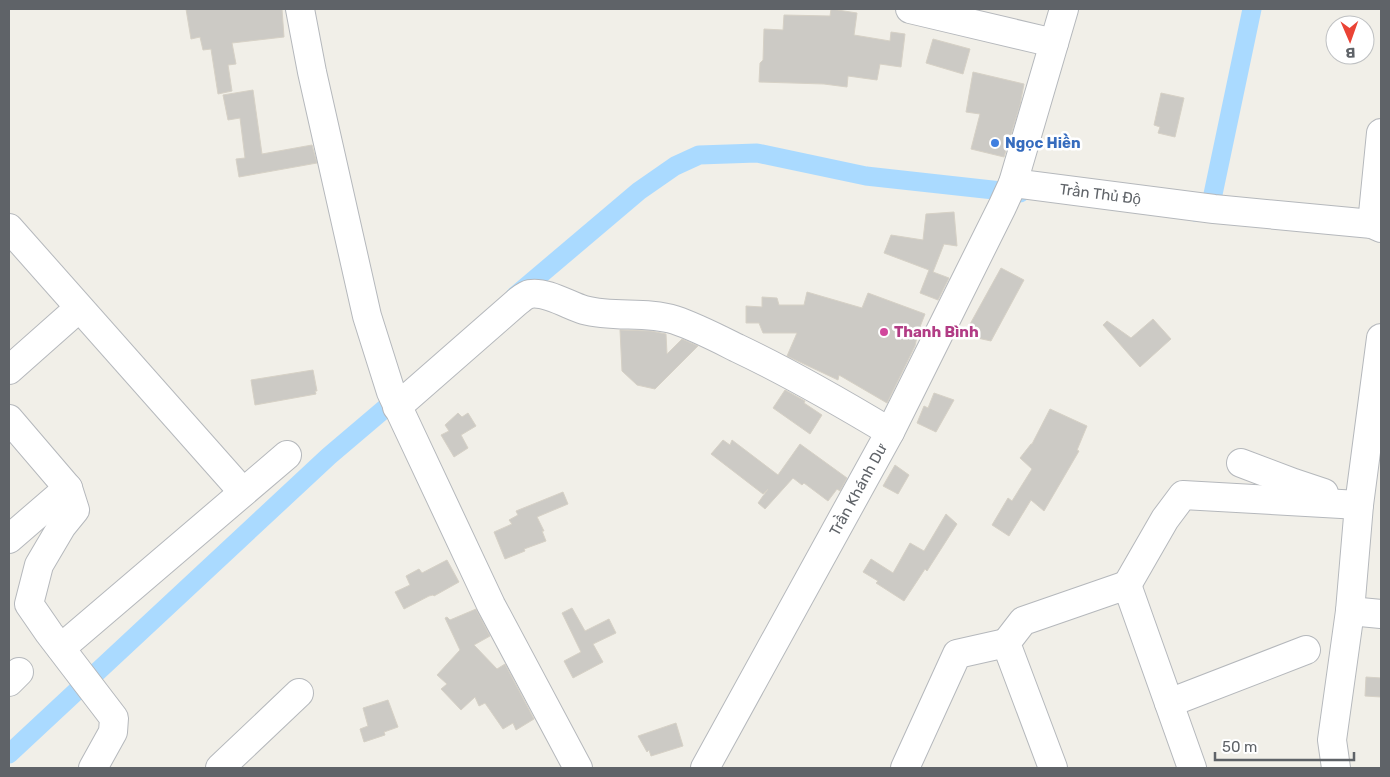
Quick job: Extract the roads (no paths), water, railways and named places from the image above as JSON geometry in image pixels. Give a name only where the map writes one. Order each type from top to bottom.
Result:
[{"type":"street","points":[[300,9],[314,81],[367,316],[394,401],[491,605],[578,768]]},
{"type":"street","points":[[910,9],[1054,42]]},
{"type":"street","name":"Trần Khánh Dư","points":[[705,768],[890,432],[1009,192],[1064,9]]},
{"type":"street","points":[[1376,226],[1381,133]]},
{"type":"street","name":"Trần Thủ Độ","points":[[1009,192],[1187,205],[1376,226]]},
{"type":"street","points":[[9,228],[244,492]]},
{"type":"street","points":[[394,401],[517,302],[525,296],[536,294],[554,298],[584,310],[661,316],[676,320],[704,331],[766,362],[819,390],[890,432]]},
{"type":"street","points":[[9,370],[79,308]]},
{"type":"street","points":[[1336,768],[1332,740],[1350,611],[1359,505],[1380,348]]},
{"type":"street","points":[[9,419],[68,488],[75,510],[62,526],[39,565],[29,604],[114,718],[113,732],[93,768]]},
{"type":"street","points":[[61,648],[287,455]]},
{"type":"street","points":[[1240,463],[1359,505]]},
{"type":"street","points":[[9,538],[68,488]]},
{"type":"street","points":[[905,768],[957,654],[1006,643],[1023,621],[1127,586],[1165,519],[1183,495],[1359,505]]},
{"type":"street","points":[[1127,586],[1192,768]]},
{"type":"street","points":[[1350,611],[1381,614]]},
{"type":"street","points":[[1006,643],[1053,768]]},
{"type":"street","points":[[1169,703],[1306,650]]},
{"type":"street","points":[[220,768],[299,693]]},
{"type":"waterway","points":[[1195,212],[1212,199],[1252,9]]},
{"type":"waterway","points":[[515,296],[639,191],[675,166],[699,155],[757,153],[866,176],[1020,193]]},
{"type":"waterway","points":[[9,754],[329,456],[402,394]]},
{"type":"place","name":"Ngọc Hiền","points":[[995,143]]},
{"type":"place","name":"Thanh Bình","points":[[884,332]]}]
